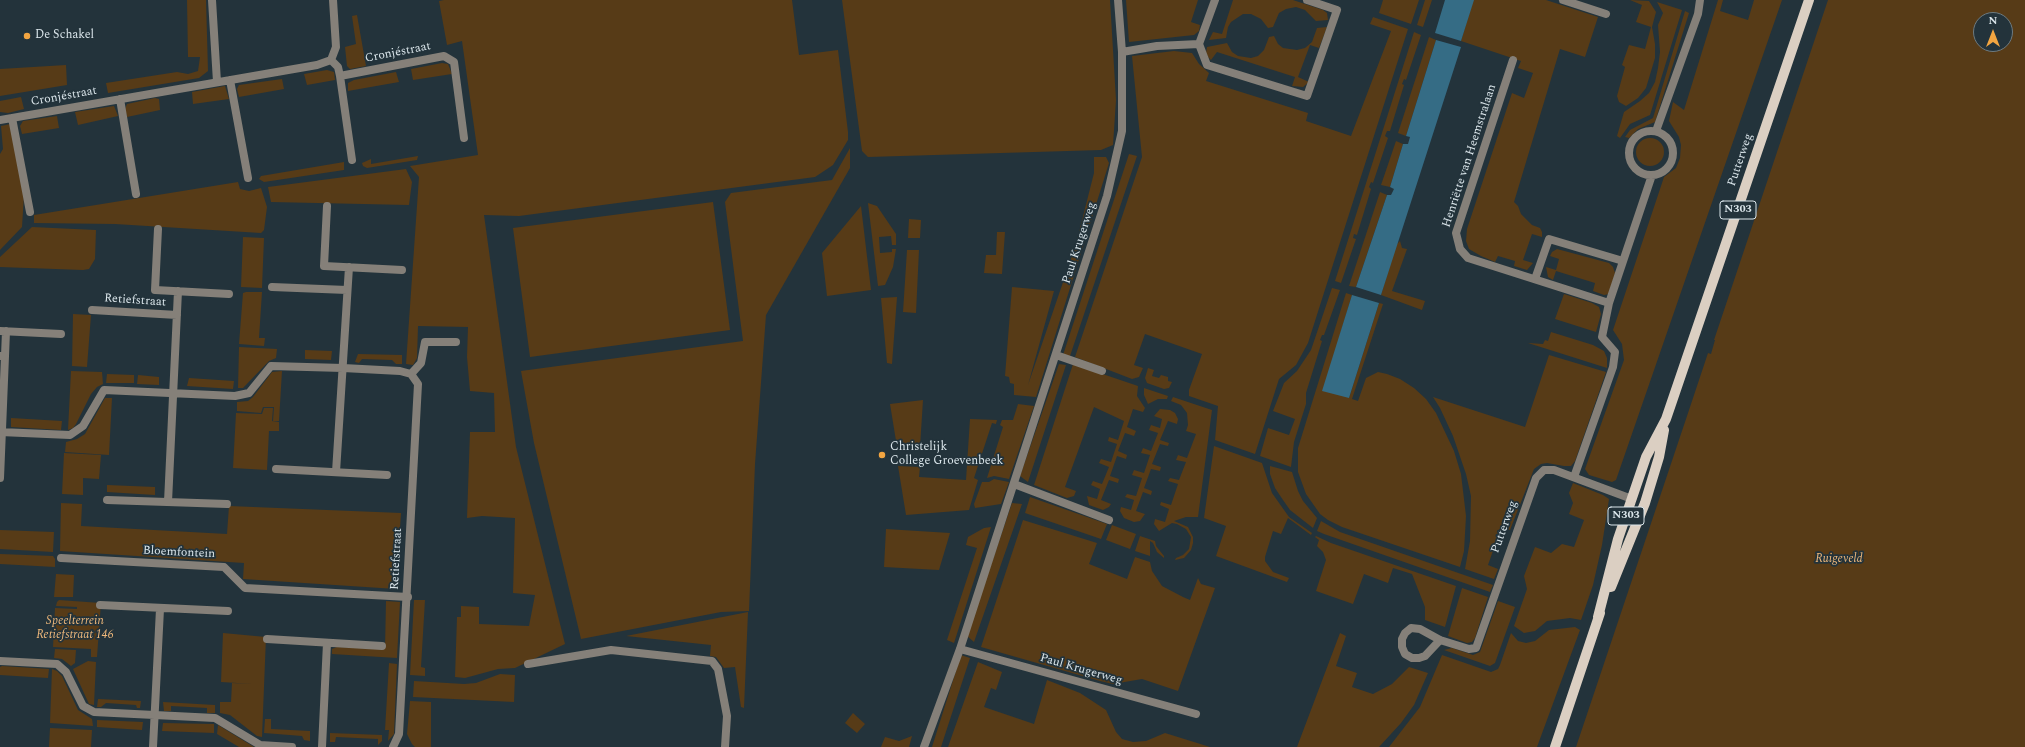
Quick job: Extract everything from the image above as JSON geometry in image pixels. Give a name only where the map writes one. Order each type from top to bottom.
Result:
[{"type":"main road","name":"Putterweg","points":[[1554,747],[1598,617],[1645,503],[1659,457],[1666,420],[1809,0]]},
{"type":"main road","name":"Putterweg","points":[[1598,617],[1618,539],[1646,457],[1666,420]]},
{"type":"street","points":[[212,0],[217,82]]},
{"type":"street","points":[[333,0],[336,47],[331,60],[338,67],[340,76],[352,160]]},
{"type":"street","name":"Paul Krugerweg","points":[[924,747],[960,649],[1107,196],[1122,130],[1122,52],[1118,0]]},
{"type":"street","points":[[1215,0],[1199,44],[1207,65],[1307,96],[1337,10],[1307,0]]},
{"type":"street","points":[[1563,0],[1606,14]]},
{"type":"street","points":[[1656,131],[1698,14],[1700,0]]},
{"type":"street","points":[[1122,52],[1157,46],[1199,44]]},
{"type":"street","name":"Cronjéstraat","points":[[340,76],[444,56],[454,62],[464,138]]},
{"type":"street","name":"Cronjéstraat","points":[[0,120],[317,65],[331,60]]},
{"type":"street","name":"Henriëtte van Heemstralaan","points":[[1513,60],[1456,233],[1460,250],[1468,258],[1609,303]]},
{"type":"street","points":[[230,80],[248,178]]},
{"type":"street","points":[[120,99],[136,194]]},
{"type":"street","points":[[12,118],[30,212]]},
{"type":"street","points":[[1648,130],[1656,131],[1664,135],[1669,140],[1673,148],[1673,157],[1663,172],[1652,175],[1638,171],[1631,163],[1628,154],[1629,146],[1633,139],[1640,133],[1648,130]]},
{"type":"street","points":[[1574,477],[1614,367],[1615,352],[1602,337],[1609,303],[1652,175]]},
{"type":"street","points":[[327,206],[324,266],[402,270]]},
{"type":"street","points":[[158,229],[155,290],[229,294]]},
{"type":"street","points":[[1535,279],[1549,239],[1623,261]]},
{"type":"street","points":[[336,472],[349,267]]},
{"type":"street","points":[[272,287],[347,290]]},
{"type":"street","name":"Retiefstraat","points":[[168,502],[178,291]]},
{"type":"street","name":"Retiefstraat","points":[[92,310],[177,315]]},
{"type":"street","points":[[0,478],[3,331],[61,334]]},
{"type":"street","points":[[1,432],[70,434],[83,426],[104,390],[235,396],[249,393],[271,366],[400,371],[411,374],[421,363],[424,342],[456,342]]},
{"type":"street","points":[[1056,355],[1102,371]]},
{"type":"street","name":"Retiefstraat","points":[[393,747],[399,734],[408,597],[418,384],[411,374]]},
{"type":"street","points":[[276,469],[387,475]]},
{"type":"street","name":"Putterweg","points":[[1440,640],[1425,656],[1419,658],[1412,658],[1405,654],[1402,647],[1402,639],[1405,633],[1411,628],[1420,629],[1440,640],[1469,649],[1476,648],[1536,478],[1544,470],[1554,470],[1632,499]]},
{"type":"street","points":[[1014,484],[1109,520]]},
{"type":"street","points":[[107,500],[226,504]]},
{"type":"street","name":"Bloemfontein","points":[[62,558],[224,567],[245,588],[408,597]]},
{"type":"street","points":[[100,605],[228,611]]},
{"type":"street","points":[[153,747],[160,609]]},
{"type":"street","points":[[267,639],[382,646]]},
{"type":"street","points":[[322,747],[327,643]]},
{"type":"street","name":"Paul Krugerweg","points":[[960,649],[1196,714]]},
{"type":"street","points":[[528,664],[611,650],[712,661],[718,669],[727,716],[725,747]]},
{"type":"street","points":[[0,661],[57,664],[66,672],[83,706],[94,712],[215,718],[260,745],[292,747]]},
{"type":"green space","points":[[187,0],[206,0],[208,71],[199,78],[108,93],[106,83],[177,72],[188,74],[198,71],[200,57],[188,57]]},
{"type":"green space","points":[[792,0],[799,55],[838,50],[848,132],[848,140],[833,165],[815,177],[519,216],[484,215],[516,447],[565,644],[515,668],[498,669],[465,678],[455,677],[457,617],[461,617],[461,606],[479,607],[479,624],[529,626],[535,595],[513,593],[515,518],[482,516],[467,518],[470,432],[495,432],[494,393],[470,391],[467,357],[468,327],[418,326],[417,358],[413,365],[406,364],[419,177],[410,166],[478,155],[462,41],[447,45],[439,1]]},
{"type":"green space","points":[[842,0],[1110,0],[1116,100],[1113,145],[1101,150],[868,157],[862,151]]},
{"type":"green space","points":[[1126,0],[1198,0],[1191,22],[1200,25],[1199,31],[1194,35],[1129,42]]},
{"type":"green space","points":[[1233,0],[1293,0],[1323,10],[1327,13],[1328,20],[1316,21],[1305,10],[1296,7],[1286,9],[1279,13],[1273,27],[1268,28],[1261,19],[1251,14],[1243,14],[1231,22],[1228,27],[1226,38],[1209,40],[1213,32],[1222,34]]},
{"type":"green space","points":[[1383,0],[1419,0],[1411,24],[1379,13]]},
{"type":"green space","points":[[1425,0],[1432,0],[1423,27],[1417,25]]},
{"type":"green space","points":[[1473,0],[1546,0],[1598,17],[1585,57],[1560,49],[1514,202],[1518,206],[1521,214],[1532,225],[1540,228],[1542,232],[1542,237],[1532,234],[1523,260],[1533,263],[1527,270],[1514,266],[1515,261],[1498,256],[1495,262],[1481,256],[1469,249],[1466,241],[1467,229],[1512,93],[1524,98],[1533,73],[1518,68],[1521,61],[1461,41]]},
{"type":"green space","points":[[1630,0],[1649,1],[1656,12],[1652,27],[1655,44],[1655,58],[1646,88],[1638,98],[1626,106],[1619,102],[1617,96],[1625,67],[1622,65],[1629,45],[1645,49],[1651,27],[1636,22],[1642,5]]},
{"type":"green space","points":[[1718,0],[1723,0],[1720,11],[1748,20],[1754,0],[1782,0],[1616,480],[1612,482],[1589,475],[1585,469],[1624,360],[1622,344],[1613,330],[1664,177],[1676,168],[1680,158],[1681,145],[1679,137],[1669,121],[1673,102],[1684,110]]},
{"type":"green space","name":"Ruigeveld","points":[[1828,0],[2025,0],[2025,747],[1576,747],[1708,353],[1711,354]]},
{"type":"green space","points":[[1657,2],[1682,10],[1650,115],[1630,124],[1620,138],[1617,136],[1624,112],[1649,93],[1655,82],[1660,52],[1658,25],[1663,13]]},
{"type":"green space","points":[[1685,11],[1689,13],[1655,122],[1638,129],[1629,138],[1625,137],[1630,130],[1653,118]]},
{"type":"green space","points":[[357,15],[366,66],[350,69],[347,66],[345,47],[356,44],[352,16]]},
{"type":"green space","points":[[1373,17],[1408,29],[1308,343],[1296,365],[1279,379],[1255,454],[1215,440],[1218,406],[1189,396],[1189,390],[1202,354],[1145,334],[1134,365],[1143,368],[1139,377],[1132,379],[1075,357],[1142,157],[1132,56],[1174,51],[1192,53],[1199,64],[1209,73],[1206,81],[1308,113],[1306,121],[1351,136],[1391,31],[1370,24]]},
{"type":"green space","points":[[1327,27],[1319,48],[1310,45],[1298,77],[1309,82],[1303,87],[1292,86],[1295,77],[1217,52],[1211,60],[1206,53],[1207,47],[1227,43],[1232,52],[1238,56],[1251,58],[1258,56],[1264,50],[1269,37],[1274,36],[1278,44],[1283,48],[1297,50],[1305,48],[1312,42],[1317,28]]},
{"type":"green space","points":[[1414,32],[1421,35],[1406,80],[1404,79],[1402,84],[1404,85],[1390,131],[1387,131],[1385,136],[1388,138],[1373,183],[1371,182],[1369,187],[1371,189],[1357,235],[1354,234],[1353,238],[1356,239],[1341,283],[1335,281]]},
{"type":"green space","points":[[1429,37],[1436,40],[1406,136],[1398,133]]},
{"type":"green space","points":[[442,63],[448,64],[452,74],[413,80],[411,69]]},
{"type":"green space","points":[[66,65],[67,85],[0,96],[0,69]]},
{"type":"green space","points":[[327,70],[334,72],[335,80],[307,85],[304,74]]},
{"type":"green space","points":[[396,72],[399,82],[348,91],[348,83],[354,80]]},
{"type":"green space","points":[[282,79],[284,89],[239,97],[237,89],[239,85]]},
{"type":"green space","points":[[225,86],[229,99],[193,104],[192,92]]},
{"type":"green space","points":[[21,97],[24,109],[8,113],[0,112],[0,101]]},
{"type":"green space","points":[[155,98],[159,99],[160,110],[127,117],[125,109],[127,104]]},
{"type":"green space","points":[[114,106],[118,116],[78,125],[75,112]]},
{"type":"green space","points":[[57,116],[59,128],[22,134],[20,126],[23,121]]},
{"type":"green space","points":[[10,124],[24,195],[22,227],[0,250],[0,154],[3,149],[1,126]]},
{"type":"green space","points":[[1650,138],[1656,139],[1660,142],[1663,146],[1663,158],[1660,162],[1656,165],[1650,166],[1644,165],[1640,162],[1637,158],[1636,152],[1637,146],[1640,142],[1644,139]]},
{"type":"green space","points":[[1396,141],[1403,144],[1390,187],[1381,185]]},
{"type":"green space","points":[[850,148],[850,168],[766,315],[755,464],[749,611],[721,612],[581,639],[534,443],[521,371],[743,341],[725,202],[731,193],[832,180]]},
{"type":"green space","points":[[1129,154],[1137,156],[1070,356],[1063,355]]},
{"type":"green space","points":[[418,156],[417,160],[367,168],[363,166],[362,163],[371,159],[371,164]]},
{"type":"green space","points":[[1094,157],[1106,157],[1109,163],[1036,397],[1014,395],[1014,384],[1010,383],[1009,377],[1005,376],[1012,287],[1054,291],[1028,385],[1076,244],[1094,173]]},
{"type":"green space","points":[[344,162],[344,170],[264,182],[259,179],[261,176]]},
{"type":"green space","points":[[406,169],[412,182],[409,205],[271,202],[268,187]]},
{"type":"green space","points":[[238,182],[240,189],[249,191],[261,188],[267,207],[264,230],[261,233],[115,224],[34,223],[34,215]]},
{"type":"green space","points":[[1380,192],[1387,195],[1356,287],[1349,286]]},
{"type":"green space","points":[[713,202],[730,330],[530,357],[513,228]]},
{"type":"green space","points":[[868,203],[877,206],[896,234],[896,245],[892,245],[891,236],[879,237],[880,253],[892,252],[892,249],[896,249],[893,267],[885,285],[878,286]]},
{"type":"green space","points":[[861,206],[871,290],[827,296],[822,253]]},
{"type":"green space","points":[[909,219],[921,220],[920,238],[908,238]]},
{"type":"green space","points":[[32,227],[96,230],[95,259],[89,269],[0,267],[0,257]]},
{"type":"green space","points":[[997,232],[1005,232],[1002,274],[984,273],[986,255],[996,255]]},
{"type":"green space","points":[[243,237],[264,238],[262,288],[241,287]]},
{"type":"green space","points":[[1400,241],[1402,248],[1407,249],[1392,291],[1425,301],[1422,310],[1381,295],[1396,245]]},
{"type":"green space","points":[[1557,249],[1609,263],[1613,267],[1615,273],[1609,294],[1604,295],[1593,291],[1595,283],[1556,271],[1553,280],[1548,277],[1546,267],[1556,270],[1559,259],[1550,256],[1552,252]]},
{"type":"green space","points":[[907,250],[919,250],[916,313],[903,312]]},
{"type":"green space","points":[[1332,288],[1340,290],[1324,335],[1322,335],[1320,340],[1322,341],[1306,393],[1306,404],[1294,442],[1291,467],[1260,456],[1268,428],[1289,435],[1295,419],[1273,411],[1284,383],[1297,371],[1311,350]]},
{"type":"green space","points":[[262,292],[259,338],[265,338],[264,346],[239,344],[243,293]]},
{"type":"green space","points":[[1346,293],[1352,295],[1339,338],[1349,398],[1379,303],[1383,304],[1352,399],[1358,401],[1366,378],[1378,372],[1400,379],[1414,388],[1426,399],[1436,413],[1454,451],[1461,474],[1466,516],[1464,551],[1460,567],[1342,527],[1320,514],[1306,494],[1298,472],[1298,448]]},
{"type":"green space","points":[[1564,294],[1592,303],[1599,307],[1601,314],[1596,332],[1555,319]]},
{"type":"green space","points":[[897,297],[892,364],[887,363],[881,298]]},
{"type":"green space","points":[[73,314],[91,315],[87,367],[72,366]]},
{"type":"green space","points":[[1551,332],[1593,345],[1604,351],[1607,358],[1607,368],[1528,343],[1543,344],[1545,340],[1548,341]]},
{"type":"green space","points":[[239,347],[277,349],[276,358],[269,361],[243,388],[238,388]]},
{"type":"green space","points":[[305,350],[332,351],[331,360],[305,359]]},
{"type":"green space","points":[[358,354],[402,355],[402,364],[396,364],[392,360],[362,359],[359,363],[355,362]]},
{"type":"green space","points":[[1549,355],[1606,372],[1575,461],[1571,466],[1547,463],[1541,464],[1534,469],[1510,530],[1501,528],[1488,565],[1498,569],[1494,579],[1465,569],[1470,541],[1471,496],[1466,474],[1453,436],[1440,408],[1433,397],[1525,427]]},
{"type":"green space","points":[[1059,364],[1066,365],[1028,482],[1020,476]]},
{"type":"green space","points":[[1073,364],[1138,386],[1137,396],[1145,408],[1143,412],[1133,409],[1127,427],[1136,431],[1134,436],[1125,433],[1118,451],[1127,455],[1126,459],[1117,456],[1110,476],[1119,479],[1118,483],[1109,480],[1101,500],[1111,504],[1103,510],[1089,505],[1087,496],[1097,499],[1100,489],[1091,485],[1093,481],[1102,484],[1109,467],[1099,463],[1101,459],[1111,462],[1117,444],[1108,441],[1109,437],[1118,440],[1124,421],[1094,407],[1065,487],[1076,491],[1074,496],[1067,498],[1034,485]]},
{"type":"green space","points":[[1148,368],[1154,370],[1152,376],[1159,378],[1161,375],[1168,377],[1168,381],[1172,382],[1169,388],[1164,389],[1147,383],[1145,378]]},
{"type":"green space","points":[[71,371],[102,372],[103,384],[97,387],[91,394],[76,424],[73,428],[68,430]]},
{"type":"green space","points":[[282,371],[279,421],[273,421],[274,407],[263,407],[261,413],[237,411],[237,402],[248,401],[253,397],[272,372]]},
{"type":"green space","points":[[107,374],[134,375],[134,383],[106,383]]},
{"type":"green space","points":[[138,375],[159,377],[159,385],[137,384]]},
{"type":"green space","points":[[189,378],[234,381],[233,389],[187,386]]},
{"type":"green space","points":[[1144,388],[1168,396],[1167,399],[1158,399],[1148,404],[1144,395]]},
{"type":"green space","points":[[1173,397],[1212,410],[1198,517],[1186,517],[1174,521],[1188,527],[1193,537],[1193,543],[1191,550],[1184,558],[1175,560],[1189,549],[1191,537],[1186,529],[1177,524],[1172,523],[1159,531],[1154,524],[1155,519],[1165,522],[1169,509],[1160,505],[1161,502],[1171,505],[1178,484],[1168,481],[1170,478],[1179,480],[1186,462],[1176,460],[1178,455],[1187,458],[1196,434],[1186,431],[1188,425],[1187,413],[1181,405],[1171,401]]},
{"type":"green space","points":[[105,398],[112,398],[109,455],[65,452],[66,442],[77,439],[85,434]]},
{"type":"green space","points":[[923,400],[920,447],[897,447],[890,404]]},
{"type":"green space","points":[[1018,404],[1034,406],[1009,479],[994,476],[987,478],[1003,427],[1000,425],[1002,420],[1013,420]]},
{"type":"green space","points":[[264,408],[273,408],[272,421],[279,422],[279,431],[269,431],[267,470],[233,468],[236,413],[262,414]]},
{"type":"green space","points":[[1160,409],[1170,410],[1175,413],[1178,419],[1177,424],[1168,421],[1160,440],[1169,443],[1168,446],[1160,444],[1152,464],[1161,467],[1160,471],[1151,469],[1144,488],[1152,491],[1151,495],[1143,492],[1136,511],[1145,514],[1140,521],[1134,522],[1124,518],[1120,511],[1121,507],[1131,510],[1134,500],[1125,497],[1127,494],[1136,496],[1142,478],[1132,475],[1134,470],[1144,473],[1150,455],[1141,453],[1143,448],[1151,451],[1158,433],[1149,430],[1151,425],[1160,428],[1162,419],[1154,416]]},
{"type":"green space","points":[[11,418],[62,421],[61,430],[11,427]]},
{"type":"green space","points":[[970,419],[997,420],[996,424],[992,423],[974,478],[978,480],[969,510],[906,515],[898,466],[920,467],[919,477],[966,480]]},
{"type":"green space","points":[[1214,446],[1262,463],[1272,493],[1289,517],[1312,533],[1311,535],[1288,518],[1281,534],[1273,531],[1265,561],[1273,572],[1289,578],[1287,582],[1216,556],[1226,526],[1204,518]]},
{"type":"green space","points":[[64,453],[101,455],[99,479],[83,478],[83,495],[62,494]]},
{"type":"green space","points":[[1270,466],[1292,472],[1303,501],[1317,518],[1313,528],[1290,510],[1283,500],[1275,488],[1270,474]]},
{"type":"green space","points":[[994,479],[1009,482],[1001,504],[975,508],[974,504],[982,482],[989,482]]},
{"type":"green space","points":[[1573,483],[1603,495],[1609,499],[1602,545],[1593,585],[1581,620],[1570,618],[1547,621],[1535,631],[1524,633],[1514,626],[1527,589],[1524,576],[1535,547],[1551,553],[1562,544],[1574,547],[1584,520],[1569,514],[1573,503],[1569,493]]},
{"type":"green space","points":[[107,485],[155,487],[155,495],[107,492]]},
{"type":"green space","points":[[1030,497],[1107,524],[1101,539],[1025,513]]},
{"type":"green space","points":[[61,503],[82,504],[81,526],[227,534],[229,506],[401,513],[396,589],[243,579],[244,563],[60,551]]},
{"type":"green space","points":[[1012,503],[1022,504],[974,642],[967,636]]},
{"type":"green space","points":[[1023,520],[1097,543],[1089,564],[1127,579],[1135,557],[1150,562],[1152,571],[1162,586],[1190,600],[1198,578],[1201,584],[1215,588],[1178,691],[1142,679],[1113,684],[981,647]]},
{"type":"green space","points":[[1321,521],[1340,532],[1493,585],[1490,592],[1324,534],[1317,531]]},
{"type":"green space","points":[[1112,525],[1136,534],[1130,549],[1106,540]]},
{"type":"green space","points":[[991,527],[954,643],[947,640],[977,548],[966,545],[968,537],[984,528]]},
{"type":"green space","points":[[886,529],[950,533],[939,570],[884,567]]},
{"type":"green space","points":[[0,530],[54,532],[53,552],[0,549]]},
{"type":"green space","points":[[1140,536],[1155,541],[1156,546],[1164,558],[1157,552],[1153,543],[1150,541],[1150,556],[1135,551]]},
{"type":"green space","points":[[1316,536],[1331,543],[1456,586],[1445,627],[1425,620],[1425,607],[1412,574],[1393,568],[1388,583],[1364,574],[1353,604],[1316,591],[1326,560],[1323,552],[1317,546],[1319,540],[1315,537]]},
{"type":"green space","points":[[0,554],[53,556],[55,559],[55,567],[0,564]]},
{"type":"green space","points":[[56,574],[74,575],[73,597],[54,597]]},
{"type":"green space","points":[[1462,588],[1488,597],[1475,638],[1472,642],[1467,643],[1448,636]]},
{"type":"green space","name":"Speelterrein Retiefstraat 146","points":[[59,600],[101,603],[97,657],[91,657],[91,649],[53,647],[55,608],[77,609],[77,607],[56,606]]},
{"type":"green space","points":[[414,600],[425,600],[421,667],[425,668],[425,676],[410,675]]},
{"type":"green space","points":[[386,601],[400,602],[397,658],[332,654],[332,649],[337,647],[385,649]]},
{"type":"green space","points":[[1498,601],[1515,607],[1495,663],[1490,666],[1444,650],[1452,648],[1473,655],[1480,652]]},
{"type":"green space","points":[[748,612],[744,708],[741,707],[735,667],[724,668],[716,657],[710,656],[711,645],[626,636]]},
{"type":"green space","points":[[1575,627],[1580,630],[1537,747],[1389,747],[1420,707],[1442,655],[1491,672],[1498,669],[1511,633],[1518,641],[1526,643],[1535,641],[1549,630]]},
{"type":"green space","points":[[223,633],[266,637],[262,737],[257,736],[230,715],[220,713],[220,702],[231,702],[232,683],[253,684],[221,682]]},
{"type":"green space","points":[[1340,633],[1346,636],[1336,666],[1357,673],[1352,687],[1373,694],[1392,684],[1409,667],[1428,673],[1414,705],[1401,723],[1379,747],[1297,747]]},
{"type":"green space","points":[[55,649],[76,650],[75,663],[71,666],[62,659],[54,658]]},
{"type":"green space","points":[[961,655],[970,658],[941,747],[932,747]]},
{"type":"green space","points":[[88,661],[96,662],[94,705],[89,704],[73,669]]},
{"type":"green space","points":[[978,662],[1002,672],[996,690],[991,688],[984,707],[1034,724],[1047,680],[1080,693],[1106,710],[1116,732],[1122,739],[1133,742],[1146,741],[1165,733],[1210,747],[948,747]]},
{"type":"green space","points":[[389,663],[397,664],[394,734],[388,741],[389,730],[385,730]]},
{"type":"green space","points":[[0,667],[49,669],[48,678],[0,675]]},
{"type":"green space","points":[[52,669],[57,671],[62,676],[78,710],[92,719],[93,726],[50,723]]},
{"type":"green space","points":[[500,674],[515,675],[514,702],[413,697],[414,681],[464,684],[476,683]]},
{"type":"green space","points":[[98,699],[141,701],[140,708],[137,708],[136,705],[106,703],[101,707],[97,707]]},
{"type":"green space","points":[[410,701],[431,702],[431,747],[415,747],[407,734]]},
{"type":"green space","points":[[163,702],[215,705],[215,713],[207,713],[207,708],[171,706],[171,711],[164,711]]},
{"type":"green space","points":[[853,713],[865,724],[857,733],[845,723]]},
{"type":"green space","points":[[265,719],[271,719],[271,729],[310,731],[310,741],[304,740],[302,736],[264,733]]},
{"type":"green space","points":[[97,720],[143,722],[142,730],[97,727]]},
{"type":"green space","points":[[163,723],[214,724],[214,733],[162,731]]},
{"type":"green space","points":[[218,725],[254,747],[239,747],[217,734]]},
{"type":"green space","points":[[50,728],[92,730],[91,747],[49,747]]},
{"type":"green space","points":[[330,733],[382,735],[382,741],[378,745],[378,739],[336,737],[335,742],[330,742]]},
{"type":"green space","points":[[912,736],[909,747],[881,747],[885,737],[899,741]]},
{"type":"water","points":[[1445,0],[1474,0],[1461,41],[1435,33]]},
{"type":"water","points":[[1436,40],[1461,47],[1381,295],[1356,287],[1387,195],[1391,195],[1394,189],[1390,187],[1403,144],[1408,144],[1410,137],[1406,136]]},
{"type":"water","points":[[1352,295],[1379,303],[1349,398],[1322,391]]},
{"type":"place","name":"De Schakel","points":[[27,36]]},
{"type":"place","name":"Christelijk College Groevenbeek","points":[[882,455]]}]
